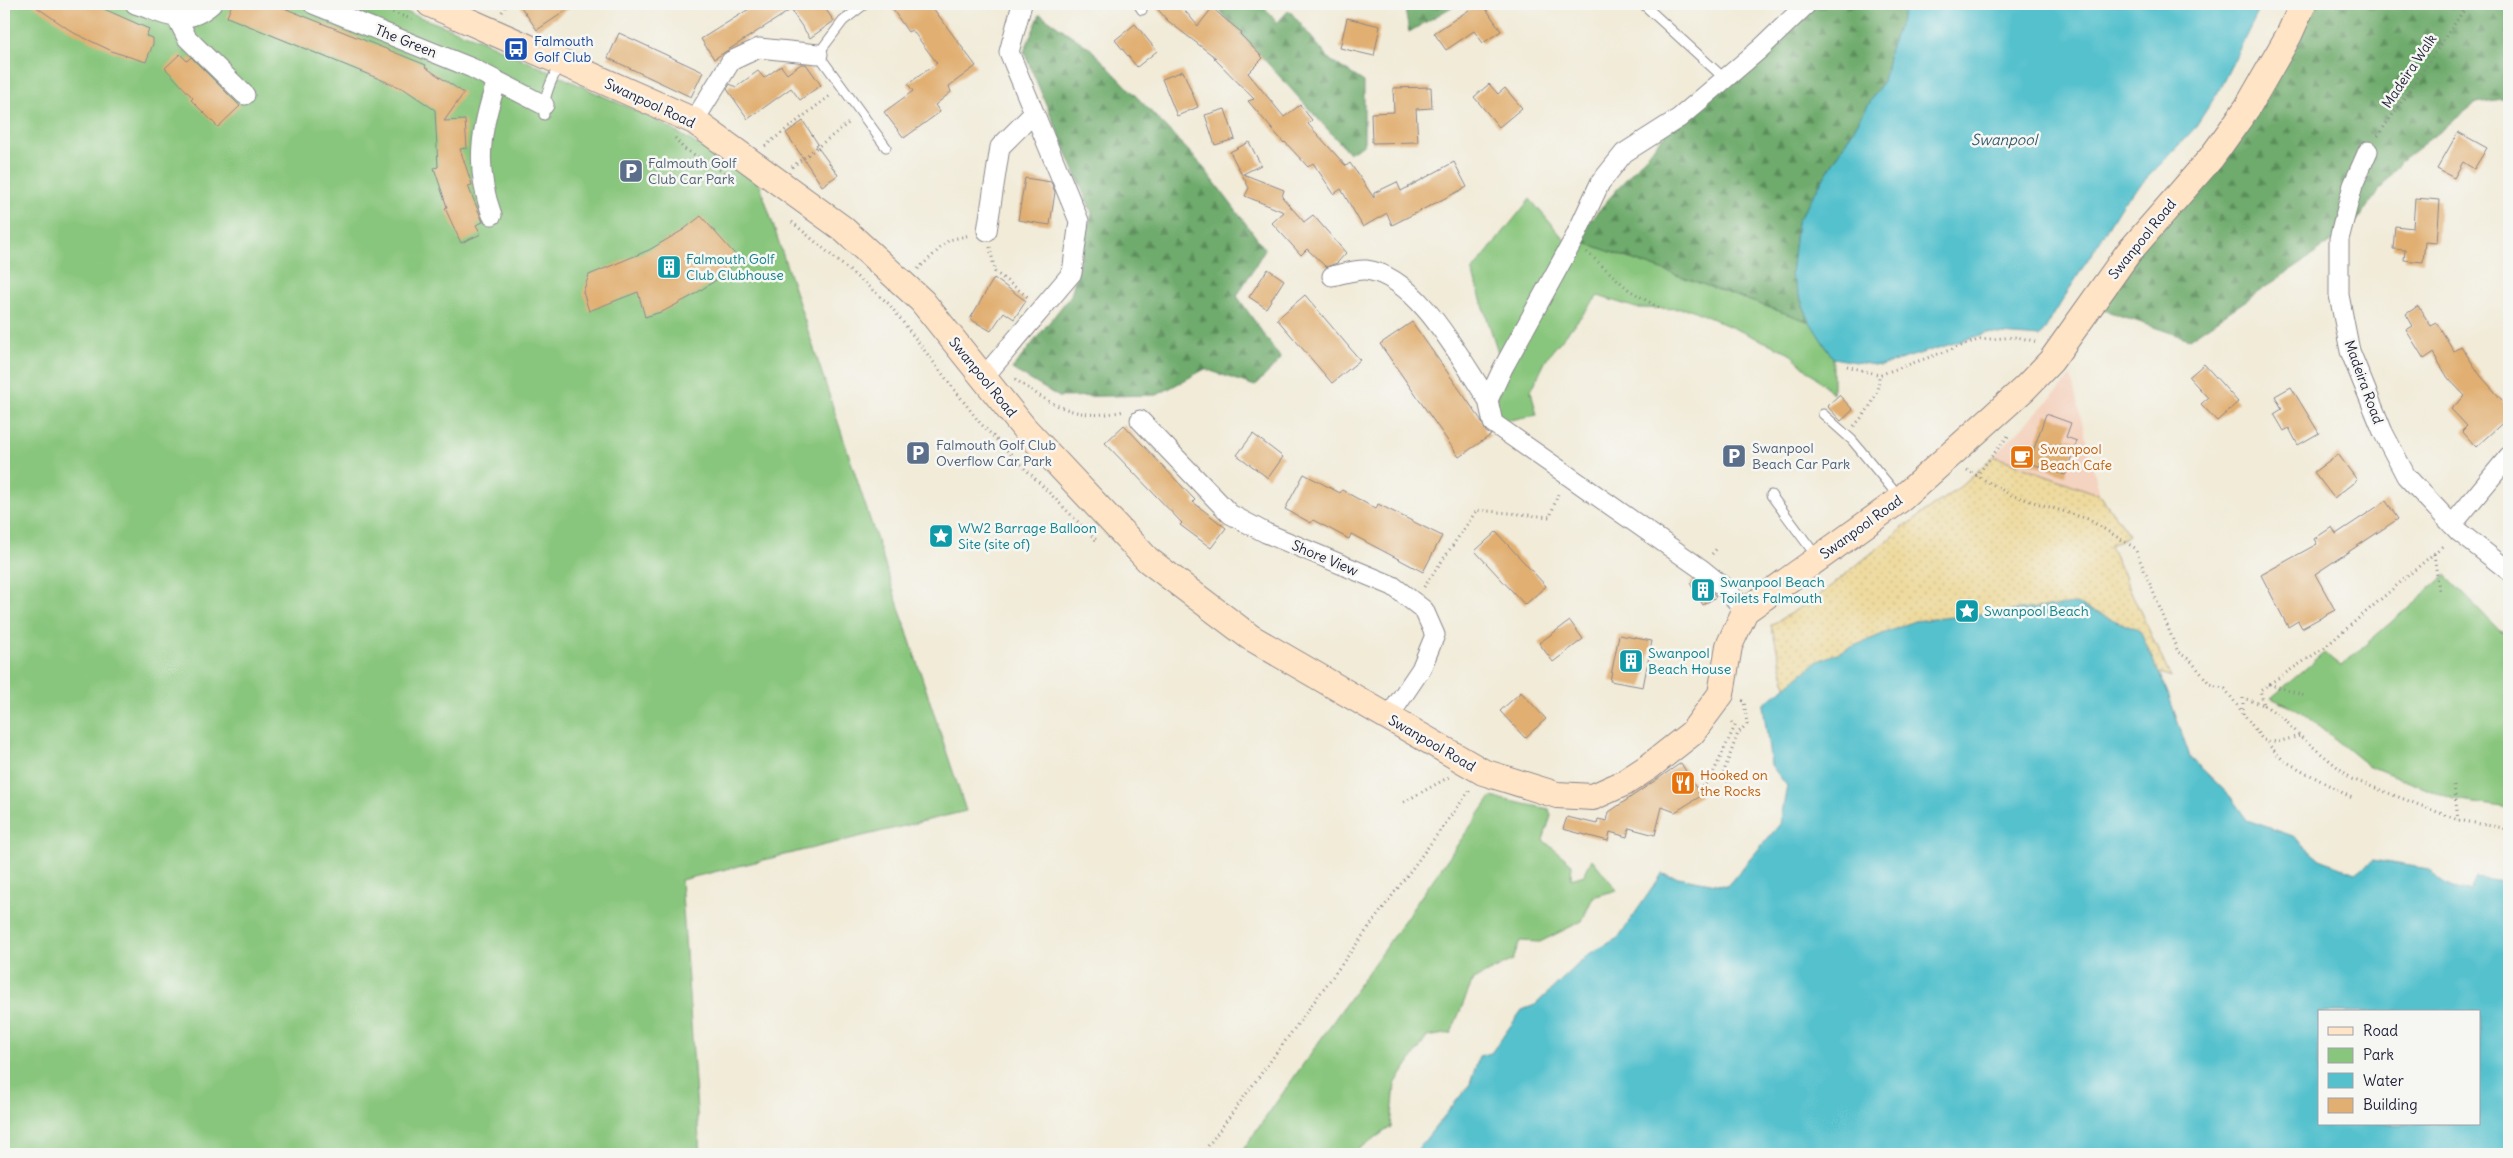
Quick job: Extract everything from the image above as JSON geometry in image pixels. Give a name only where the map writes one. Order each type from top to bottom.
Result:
[{"type":"street","points":[[135,4],[181,20],[202,12],[212,4]]},
{"type":"street","name":"The Green","points":[[313,4],[472,68],[544,110]]},
{"type":"street","name":"Swanpool Road","points":[[430,4],[694,121],[842,228],[922,301],[989,371],[1024,428],[1148,560],[1250,637],[1483,772],[1557,795],[1593,796],[1624,783],[1650,766],[1692,733],[1721,694],[1729,646],[1745,611],[1901,499],[2025,388],[2058,350],[2128,253],[2211,158],[2247,108],[2289,35],[2303,4]]},
{"type":"street","points":[[989,371],[1072,273],[1079,221],[1009,52],[1022,4]]},
{"type":"street","points":[[1488,400],[1503,368],[1574,239],[1600,183],[1624,153],[1679,118],[1760,49],[1807,4]]},
{"type":"street","points":[[177,18],[187,38],[245,95]]},
{"type":"street","points":[[694,121],[731,61],[759,48],[818,54]]},
{"type":"street","points":[[492,215],[484,189],[481,139],[497,81]]},
{"type":"street","points":[[987,231],[1000,147],[1034,113]]},
{"type":"street","name":"Madeira Road","points":[[2368,151],[2353,185],[2339,240],[2339,295],[2350,351],[2383,432],[2406,476],[2455,529],[2509,571]]},
{"type":"street","points":[[1332,276],[1365,270],[1390,278],[1425,306],[1488,400],[1493,423],[1700,568],[1726,590],[1745,611]]},
{"type":"street","name":"Shore View","points":[[1132,415],[1230,514],[1266,533],[1393,586],[1424,610],[1435,635],[1421,669],[1388,718]]},
{"type":"street","points":[[2455,529],[2509,456]]},
{"type":"lane","points":[[865,4],[843,21],[818,54],[886,148]]},
{"type":"lane","points":[[1643,4],[1726,79]]},
{"type":"lane","points":[[544,110],[553,75],[561,62]]},
{"type":"lane","points":[[1823,414],[1852,440],[1901,499]]},
{"type":"lane","points":[[1771,495],[1818,560]]},
{"type":"path","name":"Madeira Walk","points":[[2368,151],[2468,4]]},
{"type":"path","points":[[757,152],[842,87]]},
{"type":"path","points":[[784,173],[861,113]]},
{"type":"path","points":[[916,270],[949,240],[987,231],[995,272],[1042,308]]},
{"type":"path","points":[[1574,239],[1629,290],[1661,309]]},
{"type":"path","points":[[1847,366],[1879,376],[1978,340],[1992,337],[2018,338],[2045,344],[2058,350]]},
{"type":"path","points":[[989,371],[1070,412],[1132,415]]},
{"type":"path","points":[[1854,427],[1875,399],[1879,376]]},
{"type":"path","points":[[2008,436],[1976,476],[2011,495],[2088,519],[2135,548],[2178,652],[2190,660],[2210,684],[2225,689],[2243,716],[2283,760],[2354,799]]},
{"type":"path","points":[[1414,602],[1477,510],[1550,517],[1566,473]]},
{"type":"path","points":[[2264,705],[2260,690],[2324,648],[2434,554],[2455,529]]},
{"type":"path","points":[[2434,554],[2439,590]]},
{"type":"path","points":[[2269,684],[2304,696]]},
{"type":"path","points":[[2243,716],[2243,698],[2264,705],[2283,718],[2300,736],[2352,780],[2458,820],[2509,829]]},
{"type":"path","points":[[1697,789],[1709,782],[1735,726],[1713,704]]},
{"type":"path","points":[[1731,786],[1723,774],[1738,733],[1748,724],[1746,715]]},
{"type":"path","points":[[2267,742],[2300,736]]},
{"type":"path","points":[[1404,802],[1458,772],[1466,763]]},
{"type":"path","points":[[2454,785],[2458,820]]},
{"type":"path","points":[[1202,1154],[1466,796]]},
{"type":"shaded area","points":[[2071,377],[2100,495],[1994,456]]},
{"type":"green space","name":"Falmouth Golf Club","points":[[4,4],[385,4],[481,40],[662,123],[759,182],[966,811],[681,880],[700,1154],[4,1154]]},
{"type":"green space","points":[[1214,4],[1262,4],[1277,23],[1289,10],[1330,60],[1364,82],[1364,144],[1349,153]]},
{"type":"green space","points":[[1404,4],[1457,4],[1409,32]]},
{"type":"green space","points":[[1807,4],[1907,4],[1890,49],[1883,81],[1797,222],[1791,275],[1810,322],[1574,239],[1679,118]]},
{"type":"green space","points":[[2303,4],[2509,4],[2509,98],[2476,103],[2400,162],[2351,229],[2189,339],[2089,305],[2170,204]]},
{"type":"green space","points":[[1040,14],[1091,49],[1200,163],[1265,249],[1237,296],[1281,359],[1255,386],[1205,369],[1157,395],[1059,397],[1012,369],[1071,295],[1092,213],[1024,52]]},
{"type":"green space","points":[[1530,199],[1570,246],[1574,239],[1810,322],[1833,358],[1833,393],[1788,352],[1690,309],[1636,308],[1598,296],[1548,356],[1531,391],[1537,415],[1493,423],[1503,368],[1472,271]]},
{"type":"green space","points":[[2445,575],[2500,631],[2509,635],[2509,808],[2454,800],[2367,765],[2302,712],[2271,698],[2324,653],[2341,666]]},
{"type":"green space","points":[[1491,797],[1549,809],[1551,816],[1543,840],[1572,864],[1571,879],[1584,875],[1592,859],[1617,890],[1593,897],[1582,921],[1540,942],[1520,941],[1513,960],[1473,980],[1451,1033],[1427,1037],[1395,1084],[1391,1127],[1351,1154],[1240,1154]]},
{"type":"sand","name":"Swanpool Beach","points":[[1994,456],[2100,495],[2129,535],[2110,546],[2171,678],[2148,669],[1796,726],[1771,625],[1816,598],[1905,526],[1961,486]]},
{"type":"water","name":"Swanpool","points":[[1907,4],[2262,4],[2218,92],[2194,129],[2122,204],[2040,337],[1987,333],[1880,366],[1833,358],[1810,322],[1791,275],[1797,222],[1883,81],[1890,49]]},
{"type":"water","points":[[2076,604],[2140,631],[2167,691],[2190,757],[2230,796],[2247,820],[2293,836],[2320,859],[2356,873],[2373,860],[2429,869],[2447,885],[2463,890],[2470,891],[2476,878],[2509,883],[2509,1154],[1414,1154],[1470,1084],[1479,1056],[1491,1053],[1522,1010],[1535,1005],[1589,954],[1618,938],[1662,874],[1727,886],[1780,824],[1787,786],[1771,765],[1763,705],[1818,661],[1914,621]]},
{"type":"building","points":[[32,4],[93,4],[149,29],[146,36],[153,38],[153,44],[146,62],[114,52],[74,33]]},
{"type":"building","points":[[232,4],[274,4],[426,65],[425,67],[464,93],[444,121],[465,120],[467,148],[460,149],[472,185],[468,186],[483,222],[476,225],[481,234],[461,243],[445,208],[447,207],[434,168],[438,167],[435,110],[404,89],[227,17]]},
{"type":"building","points":[[519,4],[576,4],[537,30]]},
{"type":"building","points":[[757,4],[800,4],[714,59],[701,39]]},
{"type":"building","points":[[804,4],[822,4],[834,21],[810,38],[792,12]]},
{"type":"building","points":[[889,4],[930,4],[976,66],[949,86],[951,92],[935,105],[940,112],[904,138],[884,112],[913,91],[908,84],[937,63],[912,30],[908,32]]},
{"type":"building","points":[[1153,4],[1179,4],[1198,26],[1212,8],[1241,32],[1240,34],[1263,58],[1248,73],[1284,117],[1300,105],[1312,120],[1308,124],[1346,166],[1350,163],[1374,198],[1374,193],[1397,182],[1401,191],[1454,162],[1467,187],[1392,225],[1387,213],[1363,227],[1341,189],[1334,194],[1313,163],[1308,167],[1284,143],[1248,101],[1254,99],[1214,58],[1216,58],[1168,21]]},
{"type":"building","points":[[1478,4],[1483,4],[1501,31],[1483,43],[1474,31],[1446,50],[1434,33]]},
{"type":"building","points":[[1347,18],[1380,26],[1374,56],[1340,48]]},
{"type":"building","points":[[1135,24],[1157,51],[1137,67],[1115,40]]},
{"type":"building","points":[[619,33],[703,72],[691,97],[608,58]]},
{"type":"building","points":[[180,54],[187,61],[191,57],[240,106],[218,127],[191,100],[193,98],[165,68]]},
{"type":"building","points":[[801,64],[806,64],[821,85],[800,100],[791,88],[748,119],[727,89],[730,84],[736,87],[758,71],[764,78],[781,66],[787,74]]},
{"type":"building","points":[[1183,71],[1198,107],[1177,116],[1162,79]]},
{"type":"building","points":[[1489,84],[1498,94],[1505,88],[1522,108],[1499,127],[1474,97]]},
{"type":"building","points":[[1431,87],[1432,108],[1416,109],[1418,142],[1372,143],[1371,113],[1394,112],[1393,88]]},
{"type":"building","points":[[1225,109],[1235,139],[1215,145],[1205,115]]},
{"type":"building","points":[[803,121],[818,144],[816,145],[838,175],[822,186],[786,133]]},
{"type":"building","points":[[2458,132],[2487,148],[2474,169],[2463,162],[2454,178],[2437,169]]},
{"type":"building","points":[[1249,142],[1261,165],[1243,174],[1284,190],[1282,197],[1304,222],[1313,215],[1346,253],[1337,263],[1326,267],[1307,249],[1301,255],[1272,223],[1284,212],[1245,196],[1249,188],[1230,152]]},
{"type":"building","points":[[1025,178],[1051,182],[1055,192],[1050,225],[1018,220]]},
{"type":"building","points":[[2415,198],[2440,200],[2437,243],[2425,242],[2423,262],[2404,260],[2405,250],[2393,249],[2395,226],[2413,228]]},
{"type":"building","name":"Falmouth Golf Club Clubhouse","points":[[701,216],[739,259],[719,278],[692,296],[664,311],[645,317],[638,292],[589,311],[583,292],[589,275],[649,250],[683,230]]},
{"type":"building","points":[[1268,269],[1284,280],[1266,308],[1249,297]]},
{"type":"building","points":[[994,278],[1026,301],[1014,319],[1004,312],[991,331],[970,319]]},
{"type":"building","points":[[1305,295],[1360,360],[1332,383],[1277,319]]},
{"type":"building","points":[[2418,306],[2431,326],[2437,323],[2454,351],[2461,346],[2480,375],[2509,408],[2509,417],[2476,447],[2462,431],[2467,426],[2451,409],[2465,396],[2448,378],[2433,353],[2424,359],[2406,330],[2413,326],[2406,314]]},
{"type":"building","points":[[1412,322],[1481,420],[1486,432],[1491,435],[1459,457],[1380,344]]},
{"type":"building","points":[[2204,364],[2238,402],[2217,421],[2201,404],[2208,398],[2189,377]]},
{"type":"building","points":[[2291,387],[2319,433],[2298,445],[2289,428],[2284,431],[2274,414],[2282,409],[2275,396]]},
{"type":"building","points":[[1839,395],[1853,410],[1841,421],[1827,406]]},
{"type":"building","points":[[2046,414],[2071,423],[2066,437],[2077,441],[2065,475],[2029,463]]},
{"type":"building","points":[[1124,425],[1195,500],[1193,502],[1226,528],[1211,548],[1180,525],[1182,523],[1105,443]]},
{"type":"building","points":[[1253,434],[1283,457],[1268,478],[1237,455]]},
{"type":"building","points":[[2338,454],[2357,480],[2334,498],[2314,472]]},
{"type":"building","points":[[1304,474],[1340,493],[1342,490],[1376,509],[1378,504],[1442,536],[1423,572],[1351,534],[1349,539],[1313,520],[1311,523],[1285,509]]},
{"type":"building","points":[[2386,501],[2398,519],[2315,574],[2335,610],[2302,628],[2298,621],[2288,627],[2261,575],[2317,544],[2314,539],[2332,527],[2336,534]]},
{"type":"building","points":[[1496,532],[1546,586],[1525,605],[1475,551]]},
{"type":"building","name":"Swanpool Beach Toilets Falmouth","points":[[1696,579],[1716,597],[1703,605],[1690,583]]},
{"type":"building","points":[[1570,621],[1583,639],[1553,662],[1539,643]]},
{"type":"building","name":"Swanpool Beach House","points":[[1619,635],[1652,641],[1643,687],[1610,681]]},
{"type":"building","points":[[1521,692],[1546,719],[1525,738],[1500,711]]},
{"type":"building","points":[[1681,763],[1701,796],[1675,812],[1662,807],[1655,835],[1629,828],[1627,837],[1610,832],[1608,841],[1563,829],[1567,817],[1597,824],[1598,819],[1607,821],[1609,812]]},
{"type":"place","name":"Falmouth Golf Club","points":[[516,49]]},
{"type":"place","name":"Falmouth Golf Club Car Park","points":[[631,171]]},
{"type":"place","name":"Falmouth Golf Club Clubhouse","points":[[669,267]]},
{"type":"place","name":"Falmouth Golf Club Overflow Car Park","points":[[918,453]]},
{"type":"place","name":"Swanpool Beach Car Park","points":[[1734,456]]},
{"type":"place","name":"Swanpool Beach Cafe","points":[[2022,457]]},
{"type":"place","name":"WW2 Barrage Balloon Site (site of)","points":[[941,536]]},
{"type":"place","name":"Swanpool Beach Toilets Falmouth","points":[[1703,590]]},
{"type":"place","name":"Swanpool Beach","points":[[1967,611]]},
{"type":"place","name":"Swanpool Beach House","points":[[1631,661]]},
{"type":"place","name":"Hooked on the Rocks","points":[[1683,783]]}]
